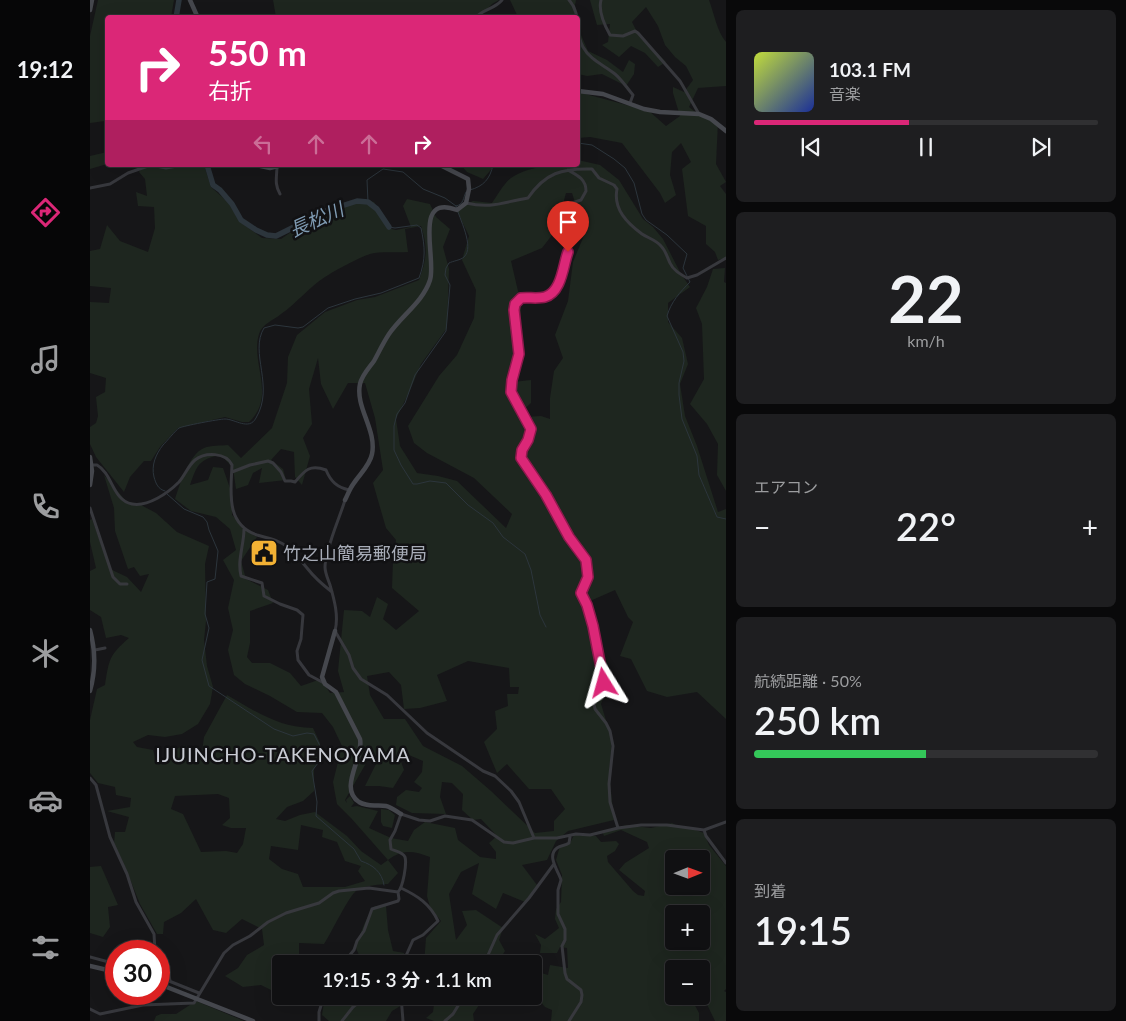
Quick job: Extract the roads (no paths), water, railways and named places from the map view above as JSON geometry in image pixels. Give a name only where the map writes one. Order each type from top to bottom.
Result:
[{"type":"street","points":[[90,10],[92,0]]},
{"type":"street","points":[[190,0],[197,15]]},
{"type":"street","points":[[478,15],[482,11],[495,7],[502,0]]},
{"type":"street","points":[[569,0],[576,9],[577,15]]},
{"type":"street","points":[[601,0],[602,17],[610,35],[623,36],[635,31],[638,32],[680,81],[699,114]]},
{"type":"street","points":[[580,40],[584,50],[616,75],[633,95],[630,103]]},
{"type":"street","points":[[580,91],[604,94],[660,112],[699,114],[711,118],[726,131]]},
{"type":"street","points":[[90,188],[110,184],[128,173],[145,167]]},
{"type":"street","points":[[279,167],[275,181],[280,194]]},
{"type":"street","points":[[325,684],[322,677],[337,622],[325,565],[349,490],[369,462],[372,452],[370,427],[360,396],[360,385],[388,334],[419,299],[430,279],[432,256],[429,230],[433,212],[437,208],[445,206],[457,210],[466,203],[469,189],[468,179],[444,167]]},
{"type":"street","points":[[466,203],[481,207],[528,198],[534,188],[551,174],[568,170],[592,169],[599,178],[614,185],[617,189],[616,198],[619,210],[628,223],[642,234],[660,244],[666,251],[673,269],[689,278],[726,258]]},
{"type":"street","points":[[568,170],[578,175],[584,181],[586,191],[581,200],[566,205],[565,208],[563,218],[572,233],[573,242],[564,261],[564,267],[556,288],[544,297],[521,298],[515,304],[519,354],[511,392],[531,429],[528,440],[522,450],[521,458],[546,495],[569,537],[584,554],[588,564],[588,577],[581,593],[587,605],[602,672],[603,689],[594,704],[595,709],[606,723],[614,746],[609,784],[610,802],[618,828]]},
{"type":"street","points":[[92,465],[101,467],[123,500],[129,503],[144,504],[180,481],[197,458],[216,455],[224,456],[231,462],[231,503],[235,515],[244,528],[290,548],[318,580],[332,592]]},
{"type":"street","points":[[90,457],[92,465],[90,485]]},
{"type":"street","points":[[232,472],[268,461],[273,463],[281,472],[285,481],[295,482],[310,468],[319,468],[326,470],[330,479],[340,488],[349,490]]},
{"type":"street","points":[[90,508],[113,577],[120,584],[126,584]]},
{"type":"street","points":[[244,528],[242,552],[238,564],[241,576],[262,583],[264,596],[297,610],[303,615],[301,639],[297,651],[298,660],[309,675],[336,692],[360,739],[359,757],[350,786],[357,800],[367,806],[386,806],[400,814],[419,820],[430,821],[445,816],[472,820],[508,843],[518,843],[534,838],[570,837],[576,834],[590,835],[618,828],[667,825],[704,830],[726,822]]},
{"type":"street","points":[[90,630],[95,666],[90,691]]},
{"type":"street","points":[[335,631],[344,644],[357,675],[386,695],[426,733],[483,770],[496,776],[519,802],[534,838]]},
{"type":"street","points":[[94,650],[105,648]]},
{"type":"street","points":[[90,778],[96,785],[110,837],[136,902],[152,930],[153,940]]},
{"type":"street","points":[[350,955],[364,931],[372,909],[398,901],[398,892],[402,888],[405,858],[403,854],[391,849],[389,844],[400,814]]},
{"type":"street","points":[[704,830],[706,836],[726,863]]},
{"type":"street","points":[[569,1021],[581,1002],[582,995],[581,990],[567,979],[565,973],[562,946],[565,940],[565,929],[558,914],[558,890],[561,880],[554,864],[554,854],[556,850],[569,843],[570,837]]},
{"type":"street","points":[[488,955],[496,935],[529,898],[554,864]]},
{"type":"street","points":[[90,1009],[100,1014],[106,1014],[142,1005],[194,1003],[220,960],[229,949],[278,917],[319,903],[339,891],[369,888],[398,892]]},
{"type":"street","points":[[402,888],[420,897],[428,904],[438,921],[423,936],[413,940],[406,955]]},
{"type":"street","points":[[90,957],[105,961]]},
{"type":"street","points":[[90,966],[105,969]]},
{"type":"street","points":[[170,981],[253,1021]]},
{"type":"street","points":[[170,987],[198,995]]},
{"type":"street","points":[[319,1021],[321,1005]]},
{"type":"street","points":[[342,1021],[355,1005]]},
{"type":"street","points":[[402,1005],[404,1021]]},
{"type":"street","points":[[445,1021],[453,1014],[458,1005]]},
{"type":"waterway","name":"長松川","points":[[176,15],[179,0]]},
{"type":"waterway","points":[[580,143],[592,145],[625,168],[634,183],[642,214],[646,220],[667,235],[687,254],[683,268],[690,282],[676,297],[667,316],[683,352],[684,361],[679,383],[682,419],[697,456],[699,475],[717,517],[726,519]]},
{"type":"waterway","name":"長松川","points":[[208,167],[213,185],[232,204],[241,220],[267,235],[276,236],[326,211],[357,201],[368,202],[377,209],[389,227]]},
{"type":"waterway","points":[[470,190],[486,181],[492,167]]},
{"type":"waterway","points":[[368,202],[367,180],[383,169],[403,172],[423,189],[445,198],[456,206],[462,202],[466,192]]},
{"type":"waterway","points":[[456,206],[467,240],[467,252],[463,258],[449,263],[446,268],[445,275],[450,285],[446,331],[415,375],[405,403],[397,414],[394,426],[394,450],[413,484],[430,481],[446,483],[468,505],[493,523],[503,537],[525,554],[531,570],[540,615],[546,627]]},
{"type":"waterway","points":[[165,491],[159,488],[156,482],[153,473],[154,464],[160,448],[179,428],[225,419],[250,424],[256,418],[263,394],[259,348],[264,328],[275,325],[303,327],[328,308],[381,293],[419,278],[424,253],[421,228],[417,225],[389,227]]},
{"type":"waterway","points":[[167,494],[184,509],[203,517],[207,522],[218,551],[215,579],[207,582],[205,614],[209,628],[202,660],[209,686],[274,729],[293,736],[307,733],[314,734],[322,750],[318,763],[312,771],[317,802],[316,816],[354,849],[361,861],[376,870],[381,876],[384,885]]},
{"type":"place","name":"竹之山簡易郵便局","points":[[264,553]]},
{"type":"district","name":"IJUINCHO-TAKENOYAMA","points":[[283,754]]}]
